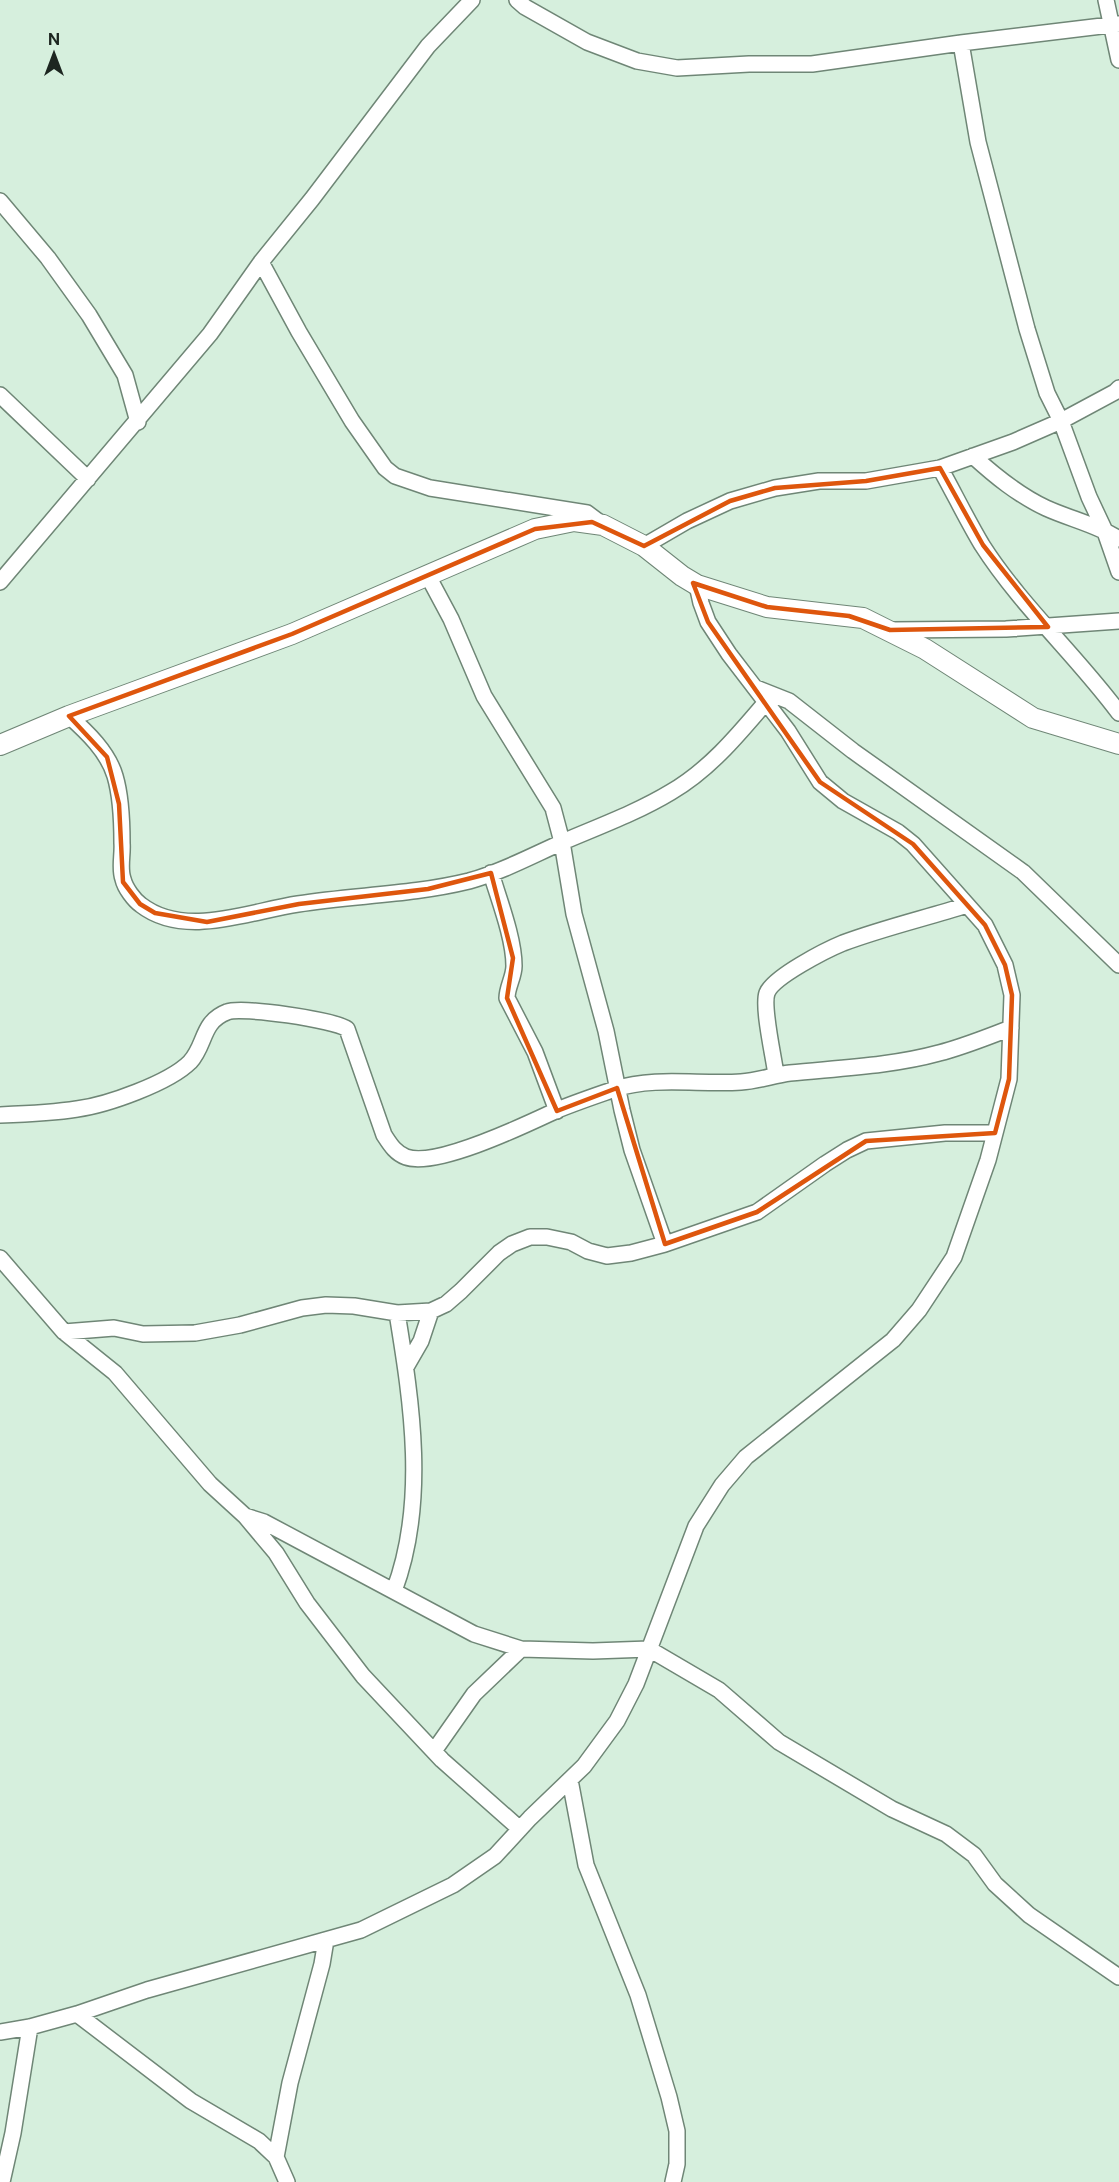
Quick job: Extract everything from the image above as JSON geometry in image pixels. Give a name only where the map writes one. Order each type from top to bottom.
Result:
[{"type":"street","points":[[0,582],[138,422],[210,334],[261,261],[312,199],[428,46],[472,0]]},
{"type":"street","points":[[518,0],[525,7],[587,42],[637,61],[677,68],[749,64],[812,64],[962,43],[1117,27]]},
{"type":"street","points":[[1106,0],[1117,27],[1119,60]]},
{"type":"street","points":[[962,43],[978,142],[1027,329],[1047,393],[1061,422],[1119,572]]},
{"type":"street","points":[[0,201],[48,258],[89,315],[125,375],[138,422]]},
{"type":"street","points":[[261,261],[299,332],[352,421],[385,468],[395,476],[430,488],[587,513],[603,525],[644,546],[697,585],[767,608],[863,618],[925,649],[1033,718],[1119,744]]},
{"type":"street","points":[[644,546],[730,501],[775,488],[819,481],[866,481],[940,468],[1061,422],[1118,391]]},
{"type":"street","points":[[0,395],[88,479]]},
{"type":"street","points":[[973,456],[1002,482],[1044,507],[1080,523],[1104,529],[1119,539]]},
{"type":"street","points":[[940,468],[983,545],[1024,600],[1098,684],[1119,713]]},
{"type":"street","points":[[0,745],[69,716],[292,634],[535,529],[574,521],[603,525]]},
{"type":"street","points":[[428,576],[451,619],[484,696],[553,808],[562,842],[574,914],[606,1031],[632,1149],[665,1244]]},
{"type":"street","points":[[0,2032],[30,2027],[77,2014],[147,1990],[361,1929],[453,1885],[495,1856],[585,1766],[616,1721],[636,1684],[696,1526],[722,1485],[746,1457],[893,1340],[919,1310],[954,1257],[988,1160],[1009,1079],[1012,995],[1005,965],[985,925],[912,844],[898,832],[843,801],[825,787],[814,774],[788,731],[708,622],[697,585]]},
{"type":"street","points":[[890,630],[1048,627],[1119,621]]},
{"type":"street","points":[[755,687],[789,701],[853,751],[1023,872],[1119,965]]},
{"type":"street","points":[[69,716],[83,728],[107,758],[115,776],[119,804],[123,882],[140,904],[154,913],[191,922],[207,922],[299,904],[428,889],[470,881],[491,873],[616,820],[672,792],[728,746],[766,702]]},
{"type":"street","points":[[491,873],[503,912],[513,958],[514,969],[507,990],[507,998],[535,1052],[557,1110]]},
{"type":"street","points":[[776,1075],[766,1000],[775,982],[795,968],[844,943],[966,905]]},
{"type":"street","points":[[0,1115],[80,1109],[155,1084],[179,1071],[191,1061],[204,1033],[213,1021],[227,1011],[241,1009],[338,1024],[347,1029],[384,1135],[393,1149],[407,1158],[426,1159],[520,1129],[557,1110],[617,1088],[649,1083],[743,1082],[776,1075],[867,1065],[937,1054],[1011,1028]]},
{"type":"street","points":[[64,1332],[114,1329],[143,1334],[195,1333],[240,1325],[303,1308],[326,1305],[354,1306],[398,1313],[431,1311],[446,1304],[499,1253],[512,1244],[530,1237],[563,1240],[607,1256],[631,1253],[665,1244],[757,1212],[847,1149],[866,1141],[945,1133],[995,1133]]},
{"type":"street","points":[[0,1258],[64,1332],[116,1373],[210,1484],[245,1516],[276,1553],[307,1603],[363,1676],[434,1751],[520,1829]]},
{"type":"street","points":[[406,1367],[421,1341],[431,1311]]},
{"type":"street","points":[[394,1591],[404,1564],[411,1530],[414,1478],[406,1367],[398,1313]]},
{"type":"street","points":[[245,1516],[264,1522],[474,1635],[521,1649],[593,1651],[649,1649],[719,1690],[779,1742],[892,1809],[946,1834],[974,1855],[995,1884],[1029,1915],[1119,1977]]},
{"type":"street","points":[[434,1751],[474,1694],[521,1649]]},
{"type":"street","points":[[570,1780],[586,1865],[638,1995],[669,2097],[677,2131],[677,2164],[673,2182]]},
{"type":"street","points":[[276,2157],[290,2083],[322,1964],[326,1940]]},
{"type":"street","points":[[77,2014],[191,2101],[259,2141],[276,2157],[287,2182]]},
{"type":"street","points":[[2,2182],[13,2133],[30,2027]]},
{"type":"highlighted area","points":[[940,468],[983,545],[1048,627],[890,630],[849,616],[767,607],[693,583],[708,622],[820,782],[913,844],[985,925],[1005,965],[1012,995],[1009,1079],[995,1133],[866,1141],[757,1212],[665,1244],[617,1088],[557,1111],[507,998],[513,958],[491,873],[428,889],[299,904],[207,922],[155,913],[140,904],[123,882],[119,804],[107,757],[69,716],[292,634],[535,529],[592,522],[644,546],[730,501],[775,488],[866,481]]}]
